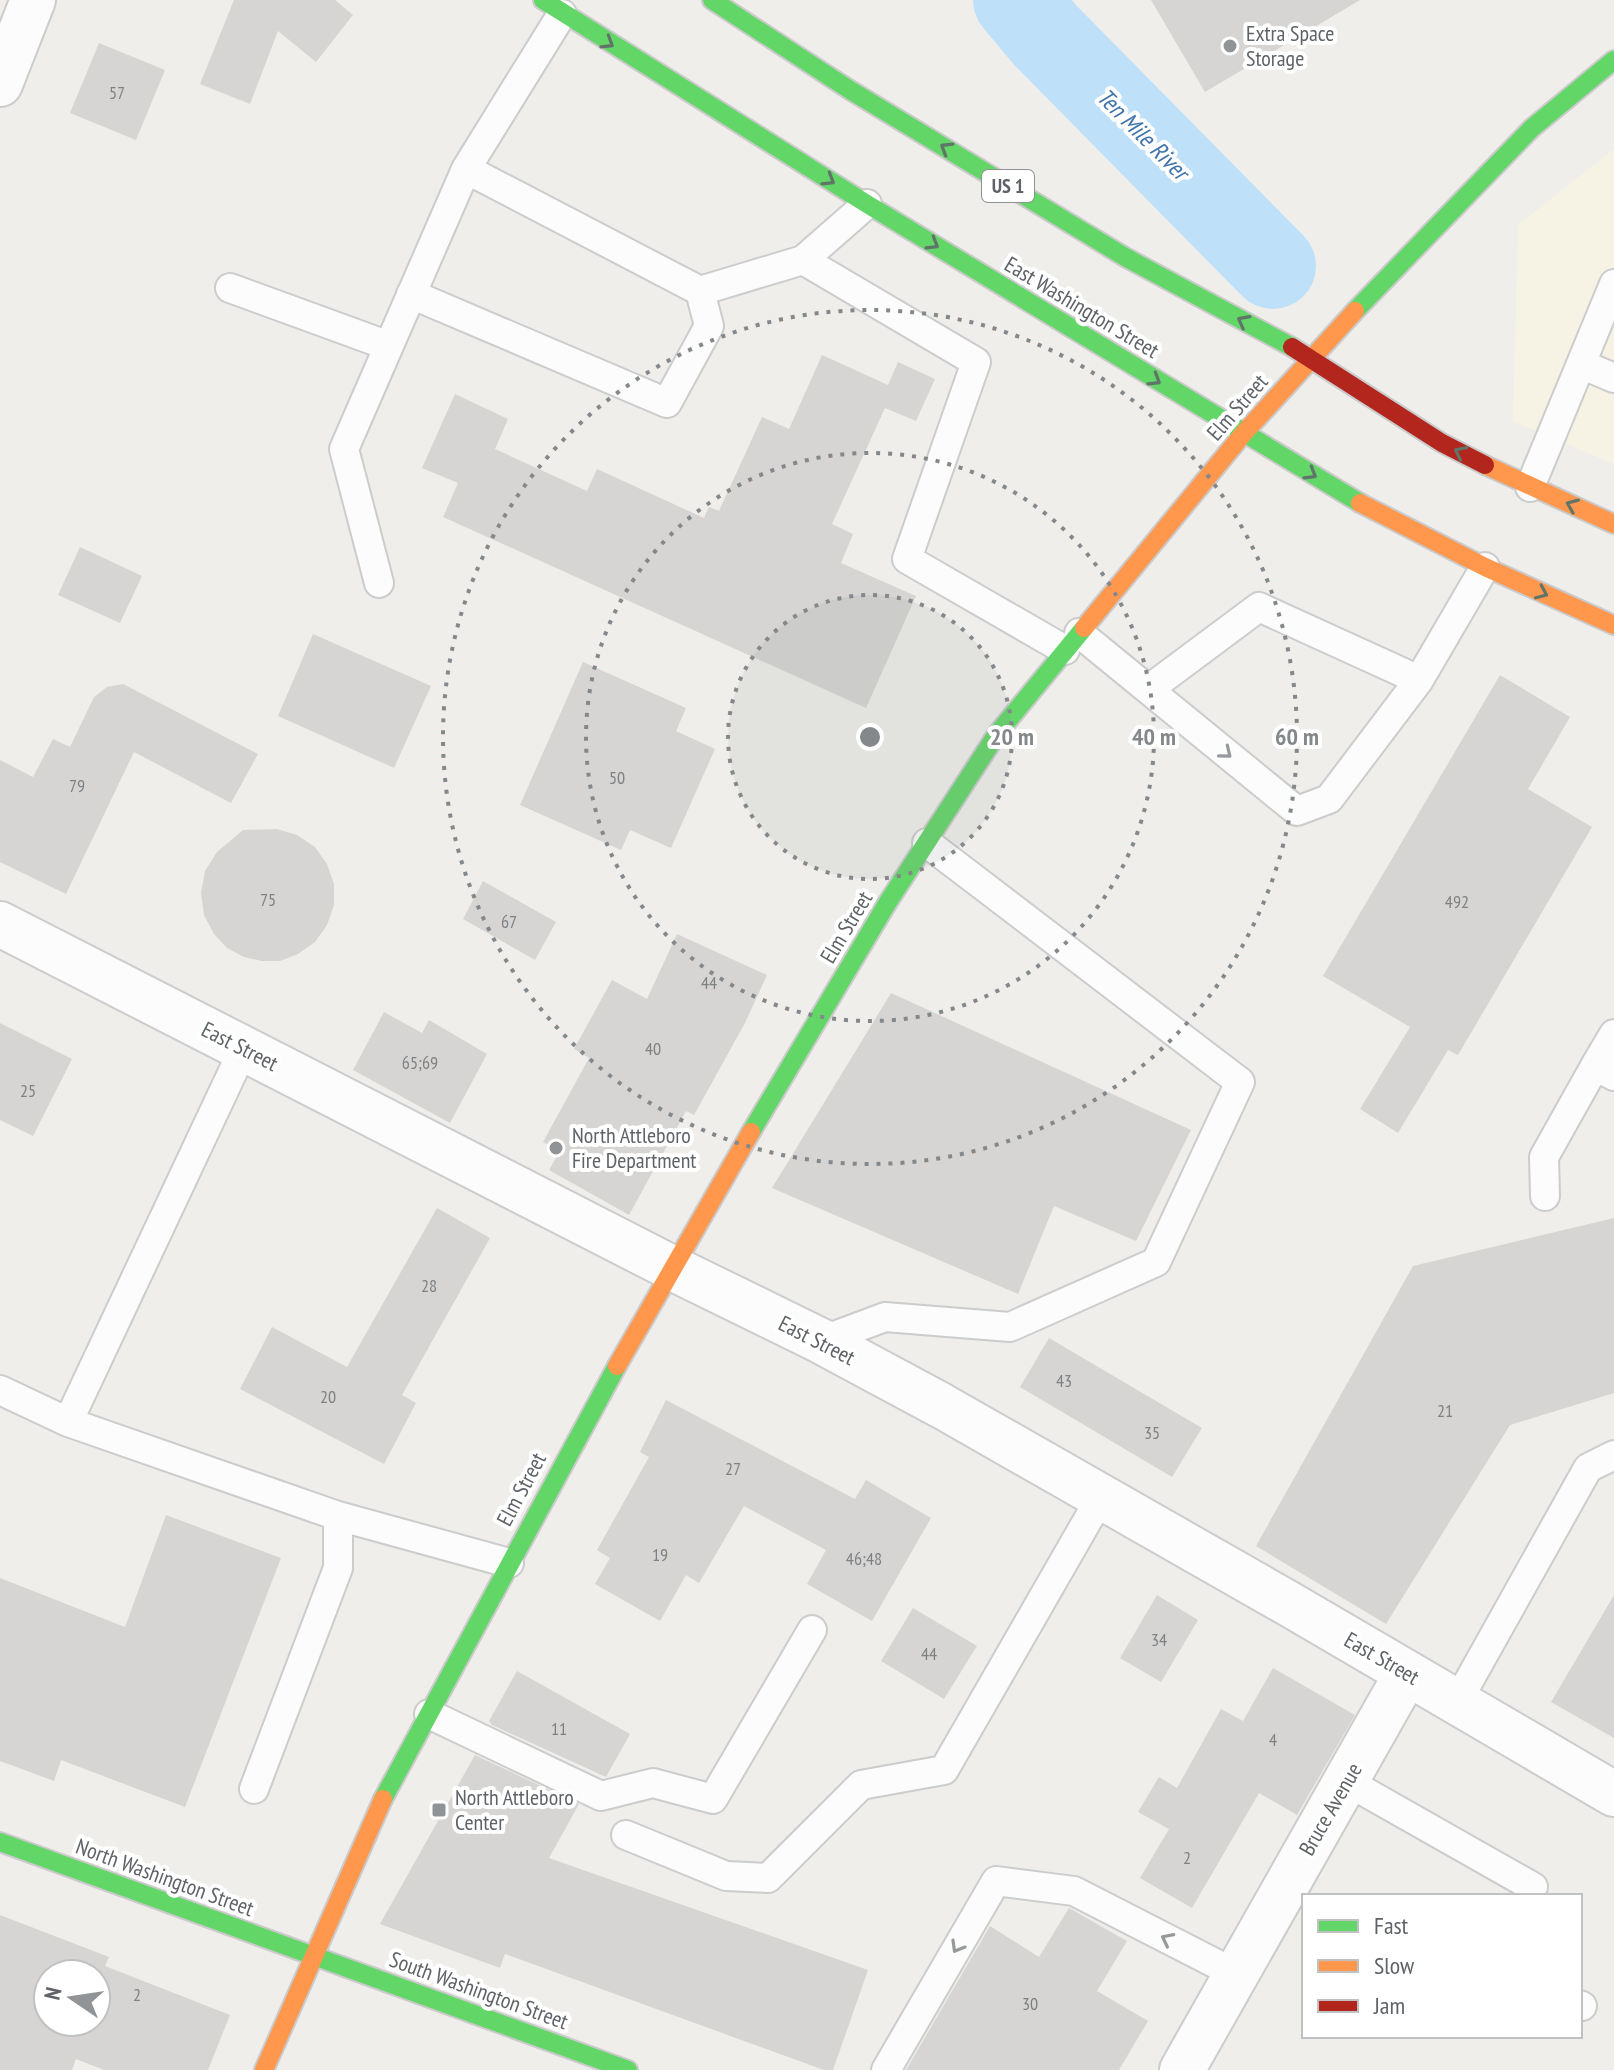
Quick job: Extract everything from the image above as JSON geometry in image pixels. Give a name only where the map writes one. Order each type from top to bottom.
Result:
[{"type":"main road","name":"US 1","points":[[712,0],[850,90],[1125,257],[1312,358],[1442,443],[1614,524]]},
{"type":"main road","name":"East Washington Street","points":[[552,7],[867,204],[1370,509],[1485,567],[1614,625]]},
{"type":"main road","name":"Elm Street","points":[[264,2070],[385,1795],[509,1563],[672,1268],[799,1051],[997,734],[1243,434],[1312,358],[1408,254],[1532,128],[1613,62]]},
{"type":"main road","name":"North Washington Street","points":[[0,1842],[314,1957]]},
{"type":"main road","name":"South Washington Street","points":[[314,1957],[628,2070]]},
{"type":"street","points":[[0,84],[17,22]]},
{"type":"street","name":"East Street","points":[[0,924],[821,1341],[1101,1497],[1614,1794]]},
{"type":"street","name":"Bruce Avenue","points":[[1182,2070],[1407,1673]]},
{"type":"lane","points":[[379,583],[344,449],[466,169],[552,7]]},
{"type":"lane","points":[[466,169],[700,291],[803,260],[867,204]]},
{"type":"lane","points":[[803,260],[976,362],[907,559],[1072,641],[1149,689],[1297,811],[1329,799],[1419,680],[1485,567]]},
{"type":"lane","points":[[1530,487],[1614,284]]},
{"type":"lane","points":[[230,288],[389,346]]},
{"type":"lane","points":[[411,294],[667,403],[709,326],[700,291]]},
{"type":"lane","points":[[1581,364],[1614,378]]},
{"type":"lane","points":[[1149,689],[1259,607],[1419,680]]},
{"type":"lane","points":[[821,1341],[885,1317],[1010,1327],[1156,1262],[1240,1082],[927,843]]},
{"type":"lane","points":[[1545,1196],[1544,1157],[1605,1071],[1614,1034]]},
{"type":"lane","points":[[68,1422],[244,1048]]},
{"type":"lane","points":[[0,1390],[68,1422],[338,1516],[509,1563]]},
{"type":"lane","points":[[1457,1702],[1588,1468],[1614,1455]]},
{"type":"lane","points":[[626,1835],[726,1876],[768,1878],[861,1785],[944,1770],[1101,1497]]},
{"type":"lane","points":[[254,1789],[338,1568],[338,1516]]},
{"type":"lane","points":[[429,1714],[601,1796],[653,1783],[713,1799],[812,1630]]},
{"type":"lane","points":[[1346,1781],[1533,1887],[1529,1894]]},
{"type":"lane","points":[[886,2070],[996,1881],[1074,1891],[1236,1974]]},
{"type":"shaded area","points":[[1614,149],[1614,464],[1513,421],[1518,225]]},
{"type":"building","points":[[234,0],[335,0],[353,15],[316,62],[278,31],[250,104],[200,84]]},
{"type":"building","name":"Extra Space Storage","points":[[1151,0],[1360,0],[1205,92]]},
{"type":"building","points":[[99,43],[165,70],[136,140],[70,113]]},
{"type":"building","points":[[822,355],[888,385],[898,362],[935,379],[916,421],[885,408],[832,524],[853,534],[841,563],[916,596],[866,708],[443,517],[458,483],[422,468],[455,394],[508,419],[495,449],[587,491],[597,469],[704,518],[709,507],[719,511],[762,417],[789,429]]},
{"type":"building","points":[[80,547],[142,576],[120,623],[58,595]]},
{"type":"building","points":[[313,634],[431,686],[394,768],[278,716]]},
{"type":"building","points":[[583,662],[686,708],[676,731],[715,749],[671,848],[630,830],[621,850],[520,805]]},
{"type":"building","points":[[1500,675],[1570,717],[1528,789],[1592,827],[1458,1055],[1448,1050],[1398,1133],[1360,1109],[1410,1027],[1323,976]]},
{"type":"building","points":[[123,684],[258,754],[231,803],[134,752],[66,894],[0,862],[0,760],[33,777],[53,739],[70,747],[94,697],[107,687]]},
{"type":"building","points":[[277,829],[297,835],[315,847],[327,864],[334,884],[334,905],[327,925],[315,942],[298,954],[280,961],[262,961],[244,957],[227,948],[214,934],[204,915],[201,893],[205,871],[217,852],[243,830]]},
{"type":"building","points":[[483,881],[556,922],[535,960],[463,919]]},
{"type":"building","points":[[677,934],[767,975],[745,1023],[694,1115],[686,1111],[629,1215],[549,1170],[560,1151],[543,1142],[589,1058],[574,1049],[612,980],[647,999]]},
{"type":"building","points":[[891,993],[1191,1130],[1136,1241],[1054,1206],[1018,1294],[772,1188]]},
{"type":"building","points":[[384,1012],[422,1033],[429,1020],[487,1054],[450,1123],[353,1070]]},
{"type":"building","points":[[0,1023],[72,1059],[33,1136],[0,1120]]},
{"type":"building","points":[[437,1208],[490,1238],[402,1395],[416,1403],[384,1464],[240,1389],[272,1327],[347,1367]]},
{"type":"building","points":[[1614,1218],[1614,1393],[1510,1425],[1386,1624],[1256,1546],[1413,1266]]},
{"type":"building","points":[[1049,1338],[1202,1428],[1172,1477],[1020,1387]]},
{"type":"building","points":[[666,1400],[855,1499],[866,1480],[931,1518],[872,1621],[807,1584],[826,1550],[744,1506],[699,1583],[686,1575],[660,1621],[595,1584],[610,1558],[597,1550],[649,1457],[640,1452]]},
{"type":"building","points":[[166,1515],[281,1558],[185,1807],[61,1760],[54,1781],[0,1761],[0,1578],[125,1627]]},
{"type":"building","points":[[1157,1595],[1198,1620],[1161,1682],[1120,1658]]},
{"type":"building","points":[[1614,1595],[1614,1738],[1551,1702]]},
{"type":"building","points":[[913,1608],[977,1646],[944,1699],[881,1661]]},
{"type":"building","points":[[1273,1668],[1355,1715],[1297,1815],[1259,1793],[1192,1908],[1140,1878],[1169,1829],[1138,1812],[1159,1777],[1177,1788],[1221,1709],[1243,1721]]},
{"type":"building","points":[[517,1671],[630,1734],[606,1777],[492,1725],[489,1721]]},
{"type":"building","points":[[475,1755],[579,1804],[549,1858],[868,1970],[833,2070],[824,2070],[505,1954],[500,1968],[380,1924]]},
{"type":"building","points":[[1069,1908],[1127,1941],[1097,1991],[1148,2021],[1119,2070],[906,2070],[990,1926],[1039,1957]]},
{"type":"building","points":[[0,1915],[109,1957],[32,1958],[32,2038],[112,2038],[112,1969],[230,2015],[208,2070],[104,2070],[76,2059],[72,2070],[0,2070]]},
{"type":"waterway","name":"Ten Mile River","points":[[1016,0],[1046,36],[1273,266]]},
{"type":"traffic: fast","points":[[543,0],[867,204],[1360,503]]},
{"type":"traffic: fast","points":[[712,0],[850,90],[1125,257],[1292,347]]},
{"type":"traffic: fast","points":[[1355,311],[1532,128],[1614,60]]},
{"type":"traffic: fast","points":[[751,1132],[888,902],[997,734],[1084,628]]},
{"type":"traffic: fast","points":[[383,1799],[617,1366]]},
{"type":"traffic: fast","points":[[0,1842],[628,2070]]},
{"type":"traffic: slow","points":[[1084,628],[1243,434],[1355,311]]},
{"type":"traffic: slow","points":[[1485,465],[1614,524]]},
{"type":"traffic: slow","points":[[1360,503],[1485,567],[1614,625]]},
{"type":"traffic: slow","points":[[617,1366],[751,1132]]},
{"type":"traffic: slow","points":[[264,2070],[383,1799]]},
{"type":"traffic: jam","points":[[1292,347],[1442,443],[1485,465]]},
{"type":"place","name":"Extra Space Storage","points":[[1230,46]]},
{"type":"place","name":"North Attleboro Fire Department","points":[[556,1148]]},
{"type":"place","name":"North Attleboro Center","points":[[439,1810]]}]
